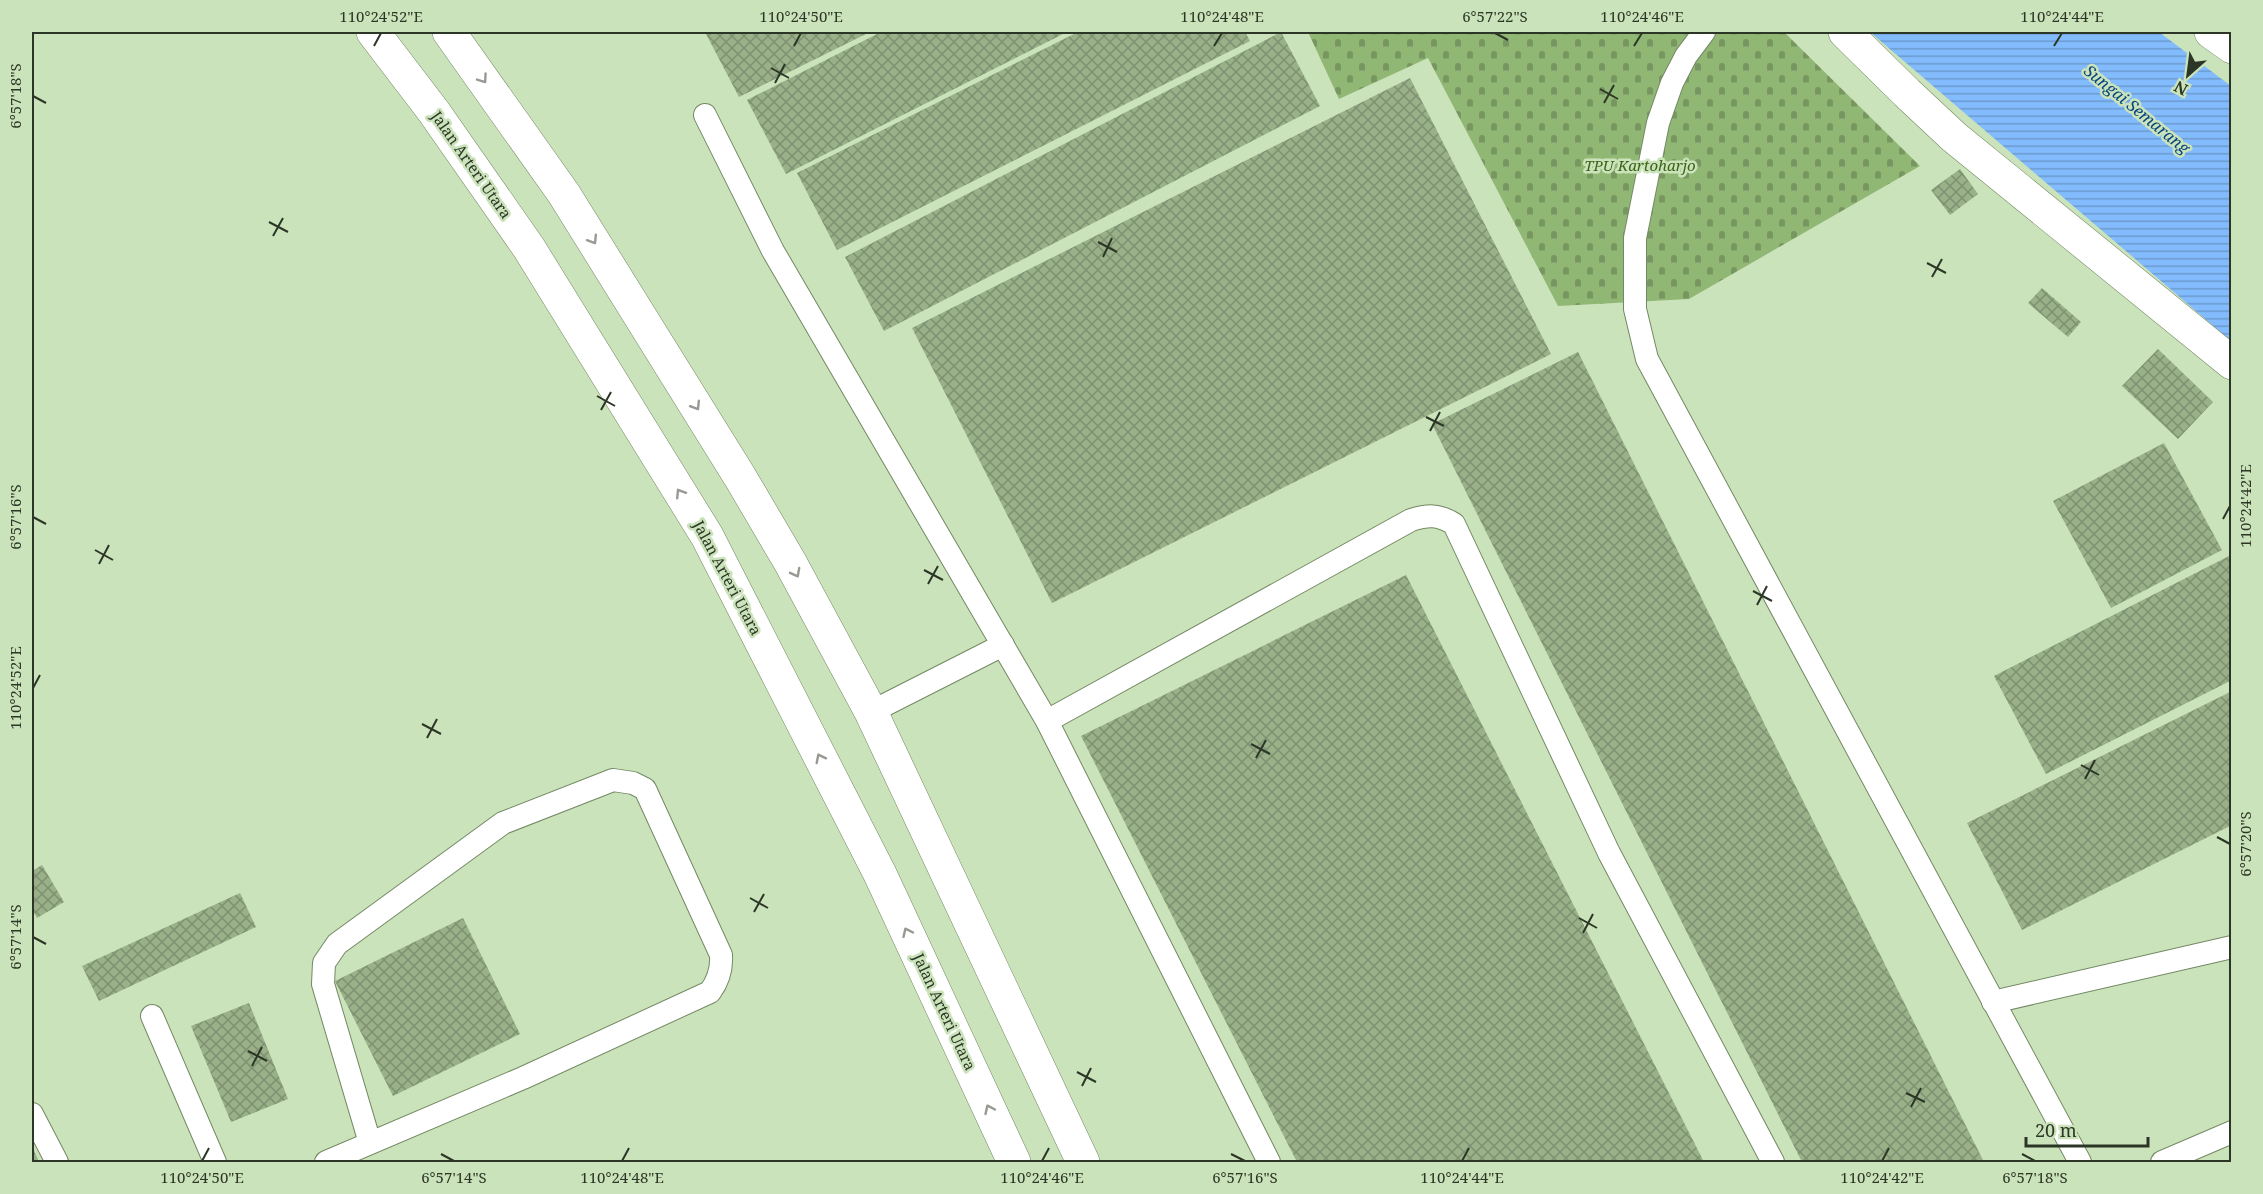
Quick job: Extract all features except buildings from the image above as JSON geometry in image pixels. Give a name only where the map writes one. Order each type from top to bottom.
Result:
[{"type":"main road","name":"Jalan Arteri Utara","points":[[373,32],[434,112],[529,248],[707,536],[880,874],[1014,1162]]},
{"type":"main road","points":[[449,32],[564,194],[790,562],[871,712],[1083,1162]]},
{"type":"main road","points":[[1845,32],[1954,137],[2232,363]]},
{"type":"main road","points":[[2211,32],[2232,47]]},
{"type":"lane","points":[[1704,32],[1686,56],[1672,82],[1658,123],[1635,238],[1635,309],[1647,359],[2080,1162]]},
{"type":"lane","points":[[705,115],[773,251],[1047,721],[1269,1162]]},
{"type":"lane","points":[[1047,721],[1411,520],[1428,515],[1454,524],[1609,853],[1773,1162]]},
{"type":"lane","points":[[871,712],[1003,645]]},
{"type":"lane","points":[[326,1162],[523,1078],[710,992],[715,986],[722,966],[721,955],[645,789],[633,783],[613,780],[503,823],[337,944],[324,963],[323,984],[370,1143]]},
{"type":"lane","points":[[1993,1002],[2232,947]]},
{"type":"lane","points":[[152,1016],[215,1162]]},
{"type":"lane","points":[[32,1114],[57,1162]]},
{"type":"lane","points":[[2162,1162],[2232,1132]]},
{"type":"green space","name":"TPU Kartoharjo","points":[[1308,32],[1784,32],[1920,166],[1689,299],[1558,306],[1428,58],[1339,99]]},
{"type":"water","name":"Sungai Semarang","points":[[1870,32],[2159,32],[2231,86],[2231,341]]}]
